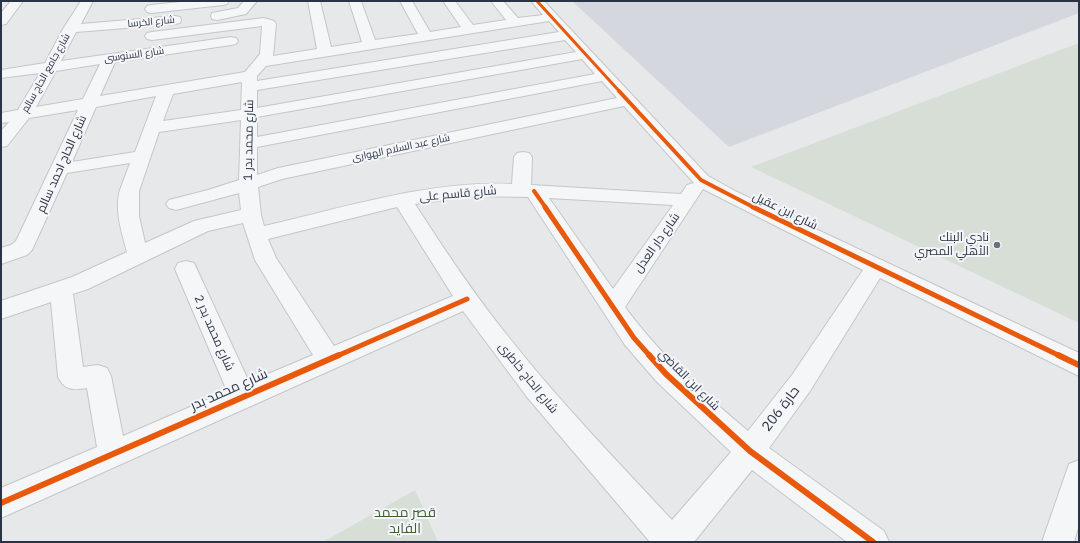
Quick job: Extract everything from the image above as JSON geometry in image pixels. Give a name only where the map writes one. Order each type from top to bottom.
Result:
[{"type":"street","points":[[1,21],[17,1]]},
{"type":"street","name":"شارع جامع الحاج سالم","points":[[1,142],[24,114],[48,67],[88,1]]},
{"type":"street","points":[[139,10],[223,1]]},
{"type":"street","points":[[200,17],[231,15],[242,11],[251,1]]},
{"type":"street","points":[[314,1],[325,52]]},
{"type":"street","points":[[355,1],[370,45]]},
{"type":"street","points":[[406,1],[426,37]]},
{"type":"street","points":[[449,1],[470,30]]},
{"type":"street","points":[[497,1],[515,23]]},
{"type":"street","name":"شارع ابن عقيل","points":[[537,1],[701,180],[714,188],[1079,365]]},
{"type":"street","points":[[74,23],[124,12]]},
{"type":"street","points":[[262,62],[552,17]]},
{"type":"street","name":"شارع الخرسا","points":[[74,23],[185,19]]},
{"type":"street","points":[[152,36],[264,22],[269,24],[255,38],[267,55],[250,82]]},
{"type":"street","points":[[1,118],[167,89],[250,82],[568,35]]},
{"type":"street","name":"شارع السنوسى","points":[[1,74],[255,38]]},
{"type":"street","points":[[152,128],[249,114],[586,54]]},
{"type":"street","name":"شارع الحاج احمد سالم","points":[[1,256],[19,250],[25,245],[110,58]]},
{"type":"street","points":[[248,144],[607,76]]},
{"type":"street","name":"شارع محمد بدر 1","points":[[250,82],[248,183],[253,225],[266,260],[329,359]]},
{"type":"street","points":[[138,255],[128,219],[127,205],[129,191],[167,89]]},
{"type":"street","name":"شارع عبد السلام الهوارى","points":[[176,204],[213,195],[285,172],[628,100]]},
{"type":"street","points":[[59,169],[142,156]]},
{"type":"street","points":[[523,157],[528,191]]},
{"type":"street","name":"شارع دار العدل","points":[[613,307],[701,180]]},
{"type":"street","name":"شارع قاسم على","points":[[1,310],[61,290],[201,226],[253,225],[472,190],[528,191],[687,200]]},
{"type":"street","name":"شارع ابن القاضي","points":[[528,191],[634,338],[666,374],[704,412],[750,451],[873,542]]},
{"type":"street","name":"شارع الحاج خاطرى","points":[[402,200],[431,247],[467,299],[517,366],[575,435],[671,542]]},
{"type":"street","name":"حارة 206","points":[[674,542],[750,451],[801,382],[876,267]]},
{"type":"street","name":"شارع محمد بدر 2","points":[[186,269],[243,397]]},
{"type":"street","points":[[61,290],[71,377],[74,379],[98,376],[113,454]]},
{"type":"street","name":"شارع محمد بدر","points":[[1,503],[467,299]]},
{"type":"street","points":[[1058,542],[1079,474]]},
{"type":"shaded area","points":[[572,1],[1079,1],[1079,13],[729,147]]},
{"type":"green space","name":"نادي البنك الأهلي المصري","points":[[1079,43],[1079,323],[751,167]]},
{"type":"green space","name":"قصر محمد الفايد","points":[[415,490],[438,542],[323,542]]},
{"type":"cycle path","points":[[537,1],[701,180],[728,195],[1079,365]]},
{"type":"cycle path","points":[[534,191],[634,338],[666,374],[750,451],[873,542]]},
{"type":"cycle path","points":[[1,503],[467,299]]},
{"type":"place","name":"نادي البنك الأهلي المصري","points":[[997,245]]}]
